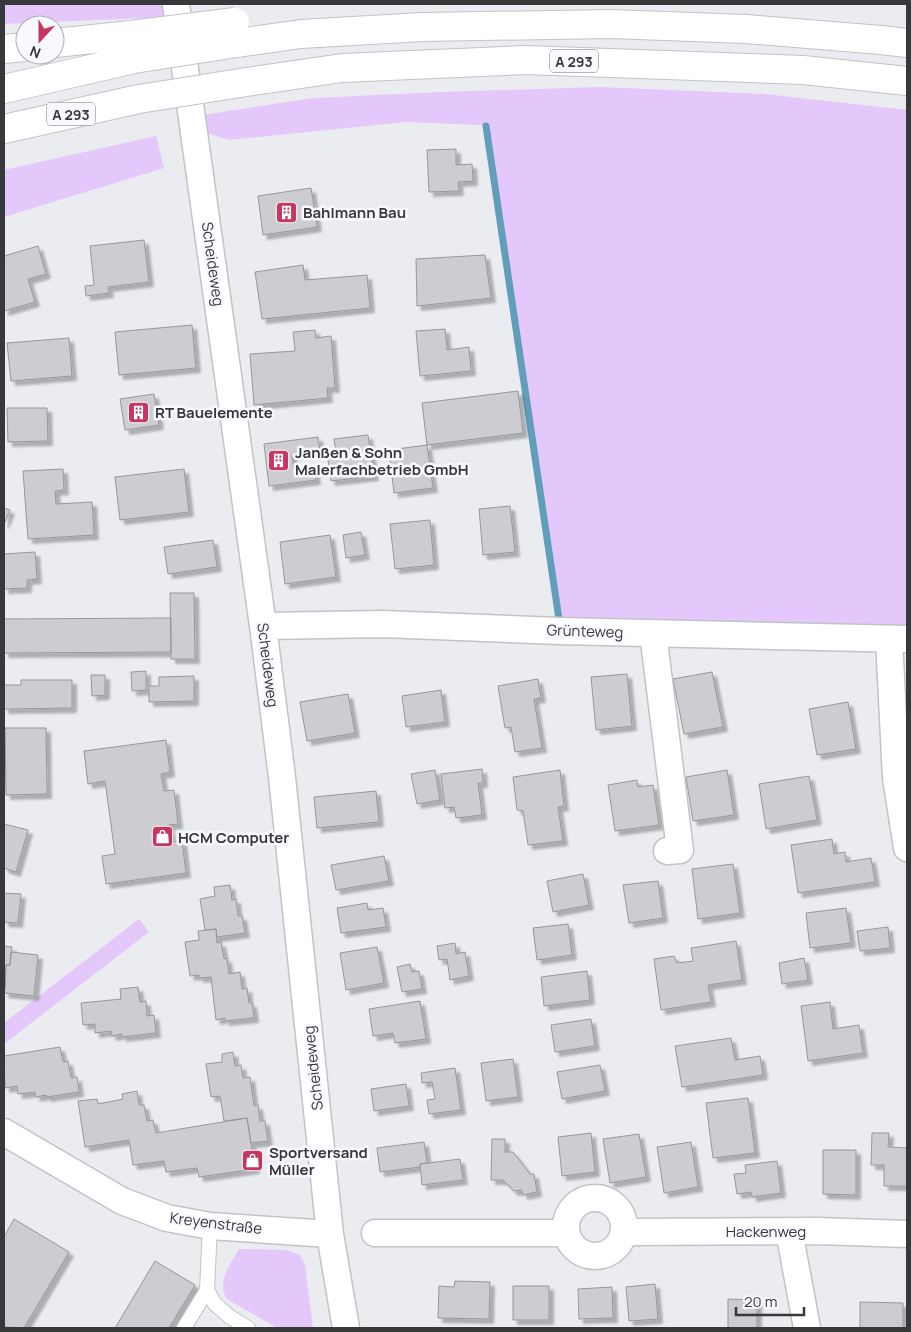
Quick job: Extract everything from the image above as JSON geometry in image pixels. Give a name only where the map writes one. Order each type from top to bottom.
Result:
[{"type":"highway","points":[[4,89],[133,47],[236,32],[301,34],[422,27],[611,24],[746,29],[907,43]]},
{"type":"highway","points":[[65,44],[133,47]]},
{"type":"highway","name":"A 293","points":[[4,129],[139,99],[342,68],[525,60],[803,70],[907,81]]},
{"type":"street","name":"Scheideweg","points":[[176,4],[263,626],[285,800],[330,1234],[346,1328]]},
{"type":"street","name":"Grünteweg","points":[[263,626],[382,624],[653,634],[898,639]]},
{"type":"street","points":[[653,634],[681,850]]},
{"type":"street","points":[[898,639],[896,778],[907,848]]},
{"type":"street","name":"Kreyenstraße","points":[[4,1132],[122,1201],[167,1218],[210,1226],[330,1234]]},
{"type":"street","points":[[595,1198],[605,1200],[617,1208],[624,1222],[624,1232],[621,1241],[608,1254],[600,1256],[582,1254],[574,1249],[566,1232],[569,1212],[585,1200],[595,1198]]},
{"type":"street","points":[[789,1231],[807,1328]]},
{"type":"street","name":"Hackenweg","points":[[624,1232],[789,1231],[907,1234]]},
{"type":"street","points":[[375,1233],[566,1232]]},
{"type":"lane","points":[[184,1328],[207,1290],[210,1226]]},
{"type":"lane","points":[[207,1290],[215,1304],[230,1318],[248,1328]]},
{"type":"shaded area","points":[[4,4],[166,4],[168,17],[65,21],[65,15],[15,15],[15,24],[4,24]]},
{"type":"shaded area","points":[[600,87],[765,94],[907,110],[907,639],[560,631],[486,126],[501,126],[406,122],[229,140],[204,132],[196,116],[313,98]]},
{"type":"shaded area","points":[[156,136],[164,168],[4,217],[4,170]]},
{"type":"shaded area","points":[[139,919],[149,932],[4,1044],[4,1023]]},
{"type":"shaded area","points":[[239,1249],[287,1250],[300,1255],[305,1265],[313,1328],[277,1328],[227,1299],[224,1293],[224,1280],[228,1267]]},
{"type":"building","points":[[456,149],[456,165],[472,164],[473,181],[458,182],[459,191],[429,192],[427,150]]},
{"type":"building","name":"Bahlmann Bau","points":[[311,188],[317,227],[263,235],[258,196]]},
{"type":"building","points":[[144,240],[149,282],[108,287],[109,293],[86,296],[85,286],[94,285],[90,246]]},
{"type":"building","points":[[38,246],[46,274],[28,279],[35,302],[4,311],[4,256]]},
{"type":"building","points":[[485,255],[491,298],[417,306],[416,259]]},
{"type":"building","points":[[303,265],[305,280],[367,275],[370,308],[262,319],[255,272]]},
{"type":"building","points":[[192,325],[196,368],[119,375],[115,332]]},
{"type":"building","points":[[445,329],[447,350],[469,347],[471,371],[420,376],[416,331]]},
{"type":"building","points":[[315,330],[316,338],[331,336],[335,388],[327,388],[328,398],[254,405],[250,354],[295,351],[293,332]]},
{"type":"building","points":[[69,338],[72,376],[11,381],[7,343]]},
{"type":"building","points":[[518,391],[523,433],[427,445],[422,403]]},
{"type":"building","name":"RT Bauelemente","points":[[154,394],[159,425],[125,430],[120,399]]},
{"type":"building","points":[[7,408],[47,408],[48,441],[8,442]]},
{"type":"building","points":[[368,435],[374,476],[331,481],[327,453],[336,452],[334,439]]},
{"type":"building","name":"Janßen & Sohn Malerfachbetrieb GmbH","points":[[318,437],[320,452],[292,455],[294,469],[314,467],[316,480],[269,486],[264,444]]},
{"type":"building","points":[[427,445],[433,488],[394,493],[389,450]]},
{"type":"building","points":[[63,469],[64,490],[55,491],[56,504],[92,502],[94,535],[28,539],[23,471]]},
{"type":"building","points":[[184,469],[189,512],[120,520],[115,477]]},
{"type":"building","points":[[510,506],[515,552],[483,555],[479,509]]},
{"type":"building","points":[[4,508],[10,510],[4,524]]},
{"type":"building","points":[[430,520],[434,565],[395,569],[390,524]]},
{"type":"building","points":[[361,532],[365,555],[346,558],[343,535]]},
{"type":"building","points":[[330,535],[336,577],[285,584],[280,542]]},
{"type":"building","points":[[213,540],[217,567],[168,574],[164,547]]},
{"type":"building","points":[[35,552],[37,579],[27,580],[27,588],[4,589],[4,554]]},
{"type":"building","points":[[170,593],[194,593],[195,659],[171,659]]},
{"type":"building","points":[[171,618],[171,652],[4,653],[4,619]]},
{"type":"building","points":[[146,671],[146,690],[132,691],[131,672]]},
{"type":"building","points":[[712,672],[723,727],[684,734],[673,679]]},
{"type":"building","points":[[627,674],[632,726],[596,730],[591,677]]},
{"type":"building","points":[[91,675],[105,675],[105,695],[92,696]]},
{"type":"building","points":[[194,676],[194,701],[149,702],[149,686],[159,686],[159,677]]},
{"type":"building","points":[[538,679],[541,698],[534,699],[542,748],[515,752],[511,727],[505,728],[498,686]]},
{"type":"building","points":[[21,680],[72,680],[72,708],[4,709],[4,685],[21,685]]},
{"type":"building","points":[[441,690],[445,722],[406,727],[402,696]]},
{"type":"building","points":[[348,694],[355,733],[307,741],[300,702]]},
{"type":"building","points":[[848,702],[856,749],[817,755],[809,709]]},
{"type":"building","points":[[5,728],[46,728],[47,794],[6,795]]},
{"type":"building","points":[[166,740],[170,772],[161,774],[164,791],[174,790],[178,824],[169,825],[172,842],[182,841],[186,873],[106,884],[102,856],[115,854],[105,781],[88,784],[84,751]]},
{"type":"building","points":[[482,769],[483,783],[478,783],[482,815],[456,818],[454,807],[445,808],[441,774]]},
{"type":"building","points":[[435,770],[440,800],[417,804],[411,774]]},
{"type":"building","points":[[560,770],[564,806],[558,807],[563,841],[528,845],[523,811],[517,810],[513,777]]},
{"type":"building","points":[[727,770],[734,815],[693,821],[686,777]]},
{"type":"building","points":[[809,776],[817,820],[766,829],[759,784]]},
{"type":"building","points":[[637,780],[638,787],[653,785],[659,825],[615,831],[608,785]]},
{"type":"building","points":[[376,791],[379,822],[317,828],[314,797]]},
{"type":"building","points":[[4,824],[28,830],[16,872],[4,868]]},
{"type":"building","points":[[832,839],[834,854],[845,852],[846,862],[871,858],[875,882],[798,893],[791,845]]},
{"type":"building","points":[[384,856],[389,881],[336,890],[331,865]]},
{"type":"building","points":[[733,864],[740,913],[698,919],[692,869]]},
{"type":"building","points":[[583,874],[589,905],[553,912],[547,881]]},
{"type":"building","points":[[658,881],[663,918],[629,923],[623,885]]},
{"type":"building","points":[[230,885],[232,900],[236,899],[238,916],[242,916],[245,933],[217,937],[216,929],[205,930],[200,899],[215,896],[214,887]]},
{"type":"building","points":[[4,893],[21,894],[18,923],[4,922]]},
{"type":"building","points":[[367,903],[368,910],[383,908],[386,927],[341,933],[337,908]]},
{"type":"building","points":[[846,908],[851,943],[810,948],[806,913]]},
{"type":"building","points":[[568,924],[572,955],[537,960],[533,928]]},
{"type":"building","points":[[888,927],[890,948],[860,951],[857,931]]},
{"type":"building","points":[[216,929],[217,943],[221,942],[224,959],[227,958],[229,974],[240,972],[242,989],[247,988],[254,1018],[225,1021],[225,1018],[216,1020],[211,977],[199,978],[199,975],[190,976],[185,942],[199,940],[198,931]]},
{"type":"building","points":[[736,941],[742,980],[708,985],[711,1002],[661,1010],[654,959],[674,956],[677,963],[693,961],[691,948]]},
{"type":"building","points":[[455,943],[456,954],[465,952],[469,976],[450,980],[447,959],[439,960],[437,946]]},
{"type":"building","points":[[4,946],[12,947],[10,965],[6,965],[5,989]]},
{"type":"building","points":[[377,947],[384,983],[346,990],[340,953]]},
{"type":"building","points":[[11,952],[38,955],[34,996],[4,993],[6,965],[10,965]]},
{"type":"building","points":[[804,958],[808,980],[782,984],[779,963]]},
{"type":"building","points":[[410,964],[412,972],[419,971],[422,989],[402,992],[397,967]]},
{"type":"building","points":[[587,971],[590,1000],[544,1006],[541,977]]},
{"type":"building","points":[[138,987],[140,1002],[146,1001],[147,1016],[154,1015],[156,1033],[122,1037],[122,1034],[112,1036],[111,1031],[95,1033],[95,1024],[83,1025],[81,1003],[121,999],[120,989]]},
{"type":"building","points":[[420,1001],[426,1039],[395,1043],[393,1033],[373,1036],[369,1009]]},
{"type":"building","points":[[830,1002],[833,1029],[859,1025],[863,1053],[808,1061],[801,1006]]},
{"type":"building","points":[[591,1019],[595,1046],[555,1052],[551,1025]]},
{"type":"building","points":[[731,1038],[735,1060],[760,1056],[763,1075],[682,1087],[675,1046]]},
{"type":"building","points":[[60,1047],[63,1062],[68,1061],[71,1078],[77,1077],[79,1092],[36,1097],[35,1092],[18,1094],[17,1086],[5,1088],[4,1056]]},
{"type":"building","points":[[233,1052],[235,1066],[241,1065],[243,1078],[250,1077],[254,1106],[258,1105],[260,1121],[265,1121],[268,1141],[251,1143],[247,1118],[224,1121],[220,1096],[211,1097],[206,1064],[222,1062],[222,1054]]},
{"type":"building","points":[[513,1059],[518,1097],[486,1101],[481,1063]]},
{"type":"building","points":[[600,1065],[605,1091],[562,1099],[557,1072]]},
{"type":"building","points":[[455,1068],[461,1110],[429,1114],[427,1100],[435,1099],[432,1082],[422,1083],[421,1073]]},
{"type":"building","points":[[406,1084],[409,1106],[374,1111],[371,1089]]},
{"type":"building","points":[[137,1091],[139,1105],[144,1105],[147,1121],[153,1120],[156,1133],[247,1118],[255,1169],[199,1177],[197,1168],[166,1172],[164,1161],[133,1165],[129,1140],[85,1147],[78,1101],[97,1099],[98,1104],[123,1099],[122,1094]]},
{"type":"building","points":[[748,1098],[755,1153],[713,1158],[706,1103]]},
{"type":"building","points":[[591,1133],[595,1172],[562,1176],[558,1137]]},
{"type":"building","points":[[872,1133],[889,1133],[888,1147],[907,1148],[907,1186],[884,1186],[884,1165],[871,1165]]},
{"type":"building","points":[[639,1134],[646,1177],[610,1183],[603,1139]]},
{"type":"building","points":[[492,1139],[505,1139],[505,1152],[513,1152],[530,1174],[534,1174],[537,1192],[523,1195],[522,1190],[514,1191],[503,1180],[491,1180]]},
{"type":"building","points":[[424,1142],[427,1163],[420,1164],[420,1167],[380,1172],[377,1148]]},
{"type":"building","points":[[691,1142],[698,1187],[664,1193],[657,1147]]},
{"type":"building","points":[[823,1150],[856,1150],[856,1195],[823,1194]]},
{"type":"building","points":[[460,1159],[463,1180],[422,1185],[420,1164]]},
{"type":"building","points":[[777,1161],[781,1193],[752,1197],[751,1192],[737,1194],[734,1174],[746,1173],[745,1165]]},
{"type":"building","points":[[14,1219],[69,1252],[24,1328],[4,1327],[4,1237]]},
{"type":"building","points":[[155,1261],[195,1285],[169,1328],[115,1328]]},
{"type":"building","points":[[455,1281],[490,1282],[489,1319],[438,1318],[439,1286],[454,1287]]},
{"type":"building","points":[[655,1284],[658,1319],[629,1321],[626,1287]]},
{"type":"building","points":[[513,1286],[549,1286],[549,1320],[513,1320]]},
{"type":"building","points":[[612,1287],[613,1318],[579,1319],[578,1289]]},
{"type":"building","points":[[728,1299],[757,1300],[757,1328],[728,1328]]},
{"type":"building","points":[[860,1302],[903,1303],[903,1328],[860,1328]]},
{"type":"waterway","points":[[486,126],[560,626]]},
{"type":"place","name":"Bahlmann Bau","points":[[287,212]]},
{"type":"place","name":"RT Bauelemente","points":[[139,412]]},
{"type":"place","name":"Janßen & Sohn Malerfachbetrieb GmbH","points":[[279,461]]},
{"type":"place","name":"HCM Computer","points":[[162,837]]},
{"type":"place","name":"Sportversand Müller","points":[[253,1161]]}]
